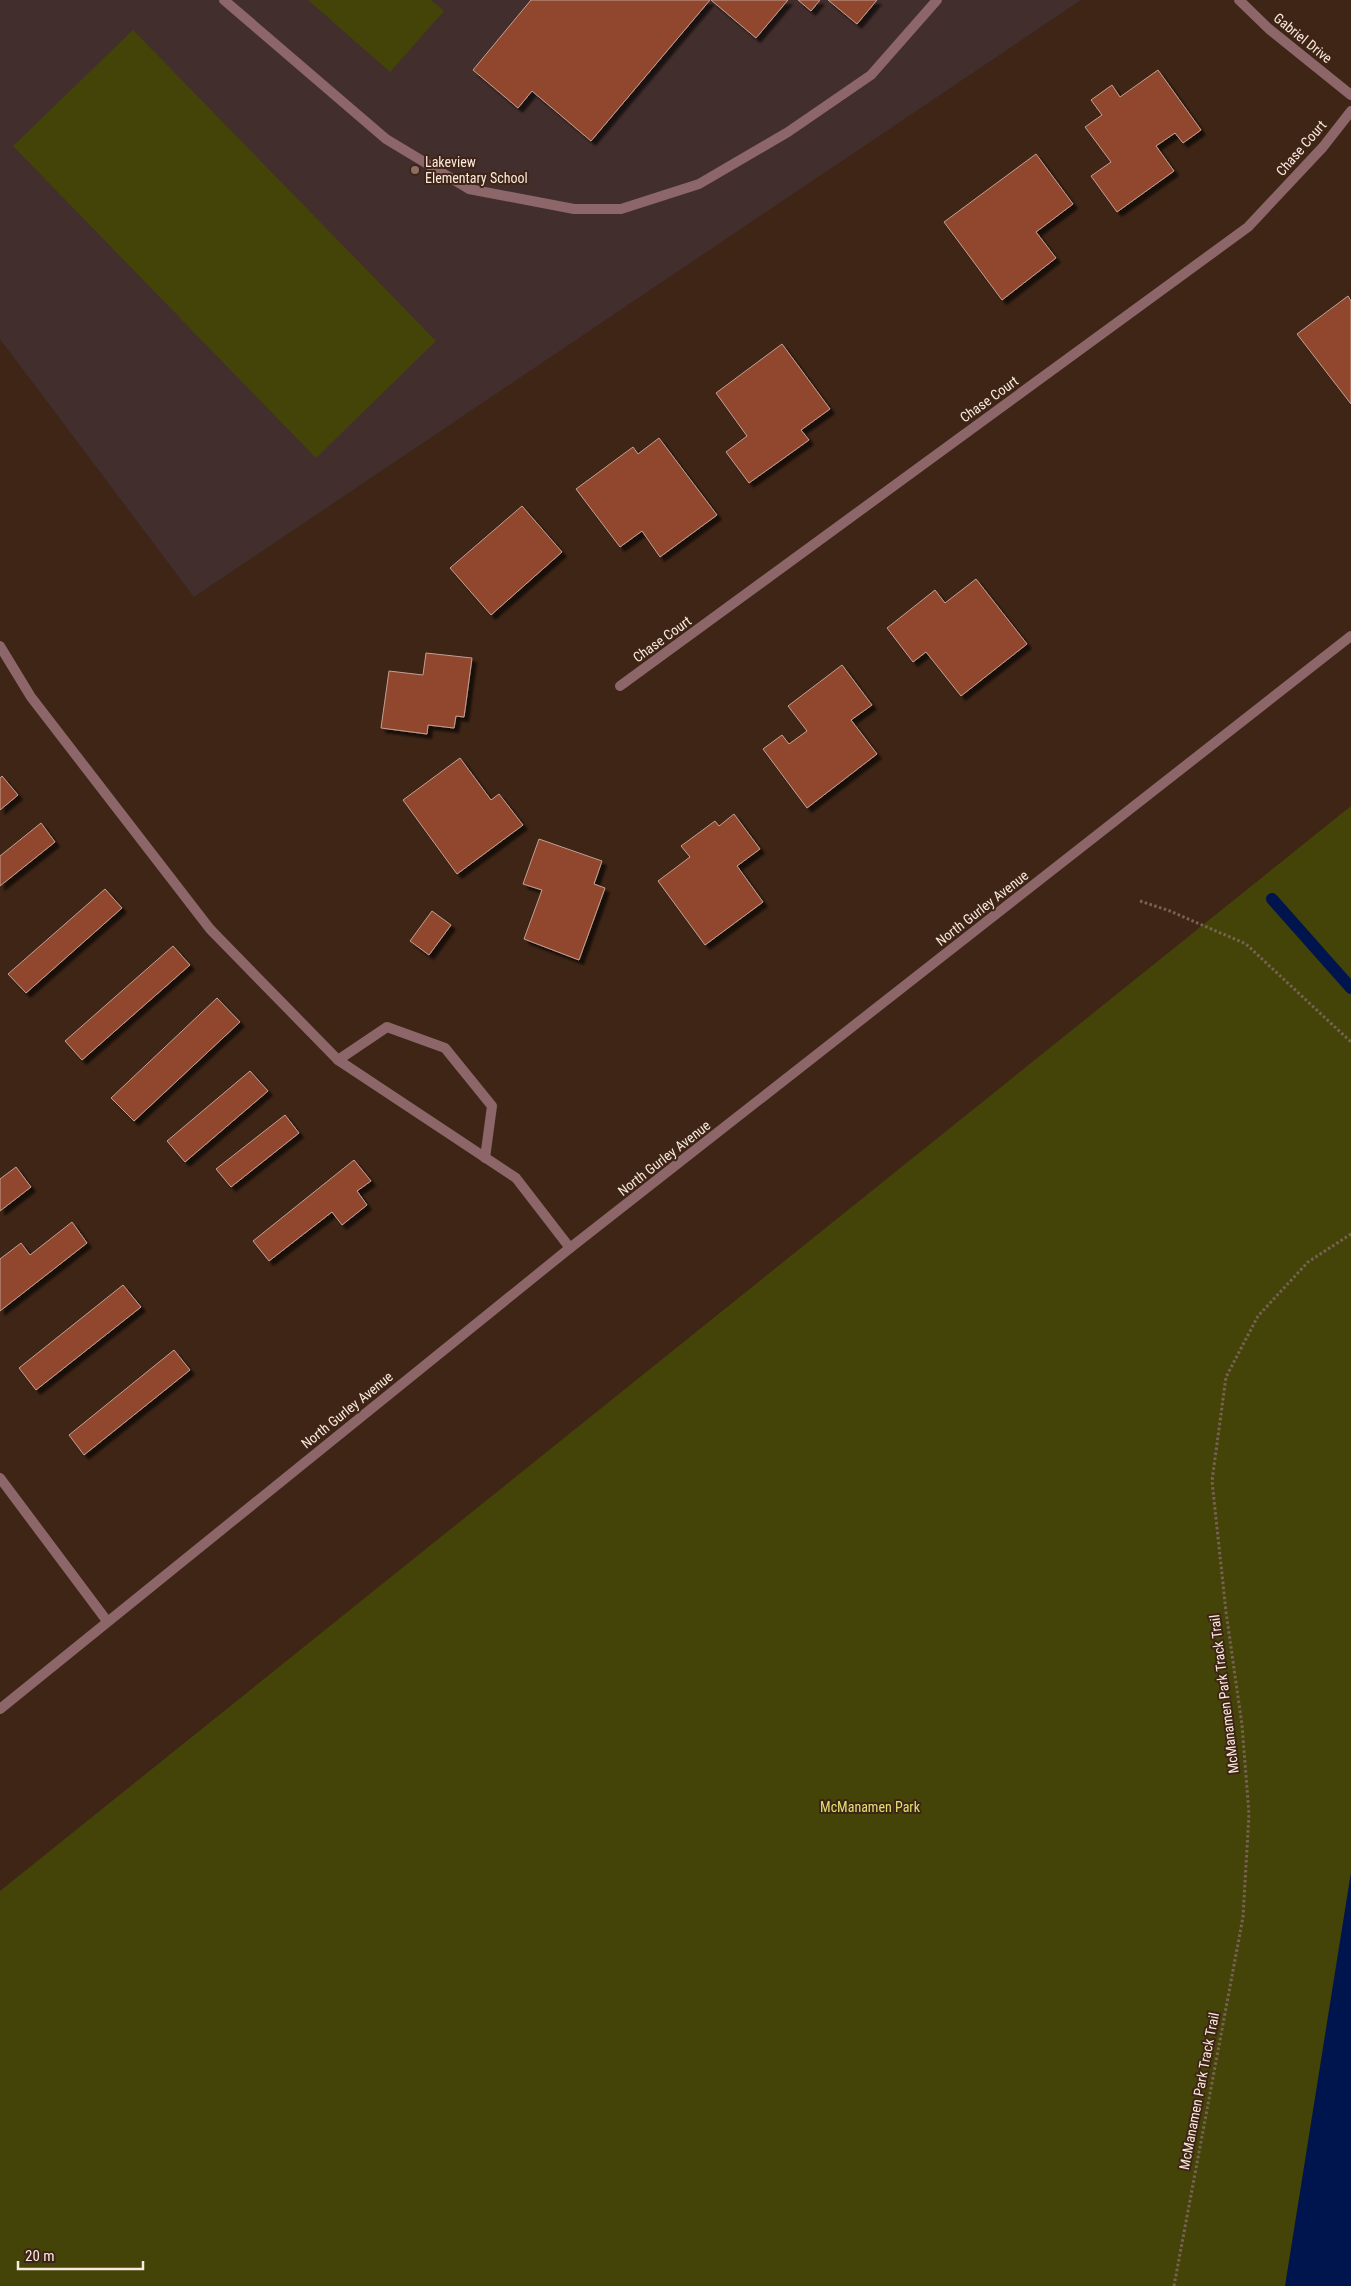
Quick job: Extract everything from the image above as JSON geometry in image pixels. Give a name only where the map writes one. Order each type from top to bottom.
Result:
[{"type":"street","points":[[224,0],[386,139],[469,189],[574,209],[621,209],[699,184],[788,132],[871,75],[937,0]]},
{"type":"street","name":"Gabriel Drive","points":[[1239,0],[1269,29],[1351,95]]},
{"type":"street","name":"Chase Court","points":[[620,686],[1248,227],[1322,147],[1351,110]]},
{"type":"street","name":"North Gurley Avenue","points":[[0,1709],[570,1248],[1351,636]]},
{"type":"street","points":[[0,646],[31,697],[210,929],[338,1060],[516,1178],[570,1248]]},
{"type":"street","points":[[338,1060],[387,1027],[445,1048],[492,1106],[485,1158]]},
{"type":"street","points":[[0,1478],[107,1621]]},
{"type":"path","points":[[1140,901],[1170,911],[1246,944],[1351,1042]]},
{"type":"path","name":"McManamen Park Track Trail","points":[[1174,2286],[1243,1917],[1249,1814],[1242,1724],[1226,1612],[1212,1482],[1226,1376],[1258,1316],[1308,1262],[1351,1234]]},
{"type":"shaded area","name":"Lakeview Elementary School","points":[[0,0],[1081,0],[194,597],[0,339]]},
{"type":"shaded area","points":[[1351,1872],[1351,2286],[1285,2286]]},
{"type":"green space","points":[[308,0],[431,0],[444,11],[390,72]]},
{"type":"green space","points":[[133,30],[436,341],[316,458],[13,146]]},
{"type":"green space","name":"McManamen Park","points":[[1351,806],[1351,2286],[0,2286],[0,1891]]},
{"type":"building","points":[[531,0],[710,0],[591,141],[532,91],[518,108],[473,70]]},
{"type":"building","points":[[711,0],[788,0],[756,38]]},
{"type":"building","points":[[798,0],[820,0],[811,11]]},
{"type":"building","points":[[828,0],[877,0],[857,24]]},
{"type":"building","points":[[1158,70],[1201,130],[1183,143],[1175,133],[1156,146],[1174,171],[1117,212],[1091,176],[1111,162],[1085,127],[1102,115],[1091,100],[1112,85],[1120,97]]},
{"type":"building","points":[[1036,154],[1073,204],[1036,232],[1056,258],[1002,300],[944,222]]},
{"type":"building","points":[[1348,296],[1351,301],[1351,404],[1297,334]]},
{"type":"building","points":[[782,344],[830,409],[801,430],[809,440],[749,483],[726,452],[747,436],[716,393]]},
{"type":"building","points":[[659,438],[717,515],[660,557],[642,531],[620,547],[576,489],[633,447],[638,454]]},
{"type":"building","points":[[522,506],[562,552],[491,615],[450,568]]},
{"type":"building","points":[[976,579],[1027,644],[961,696],[926,652],[913,662],[887,628],[935,590],[945,603]]},
{"type":"building","points":[[426,653],[472,658],[464,717],[456,716],[454,728],[428,725],[427,734],[381,728],[389,671],[423,675]]},
{"type":"building","points":[[842,665],[872,705],[851,720],[877,754],[807,808],[763,749],[782,735],[789,744],[807,731],[788,706]]},
{"type":"building","points":[[460,758],[491,800],[499,794],[523,825],[457,874],[403,800]]},
{"type":"building","points":[[2,776],[18,795],[0,810],[0,778]]},
{"type":"building","points":[[734,814],[760,849],[737,866],[763,902],[705,945],[658,881],[690,857],[681,846],[715,821],[719,826]]},
{"type":"building","points":[[41,823],[55,842],[0,886],[0,856]]},
{"type":"building","points":[[539,839],[602,861],[594,884],[605,888],[579,960],[524,939],[542,890],[523,884]]},
{"type":"building","points":[[105,889],[122,908],[26,993],[8,974]]},
{"type":"building","points":[[432,911],[451,925],[429,955],[410,941]]},
{"type":"building","points":[[173,946],[190,965],[82,1060],[65,1041]]},
{"type":"building","points":[[217,998],[240,1022],[134,1121],[111,1098]]},
{"type":"building","points":[[250,1071],[268,1091],[185,1162],[167,1141]]},
{"type":"building","points":[[285,1115],[299,1133],[231,1187],[216,1169]]},
{"type":"building","points":[[354,1160],[371,1181],[357,1191],[367,1205],[342,1225],[332,1212],[269,1261],[253,1241]]},
{"type":"building","points":[[16,1167],[31,1187],[0,1211],[0,1179]]},
{"type":"building","points":[[72,1222],[87,1243],[0,1311],[0,1259],[21,1243],[30,1255]]},
{"type":"building","points":[[123,1285],[141,1307],[36,1390],[19,1368]]},
{"type":"building","points":[[174,1350],[190,1370],[84,1455],[69,1435]]},
{"type":"waterway","points":[[1272,899],[1351,988]]},
{"type":"place","name":"Lakeview Elementary School","points":[[415,170]]}]
